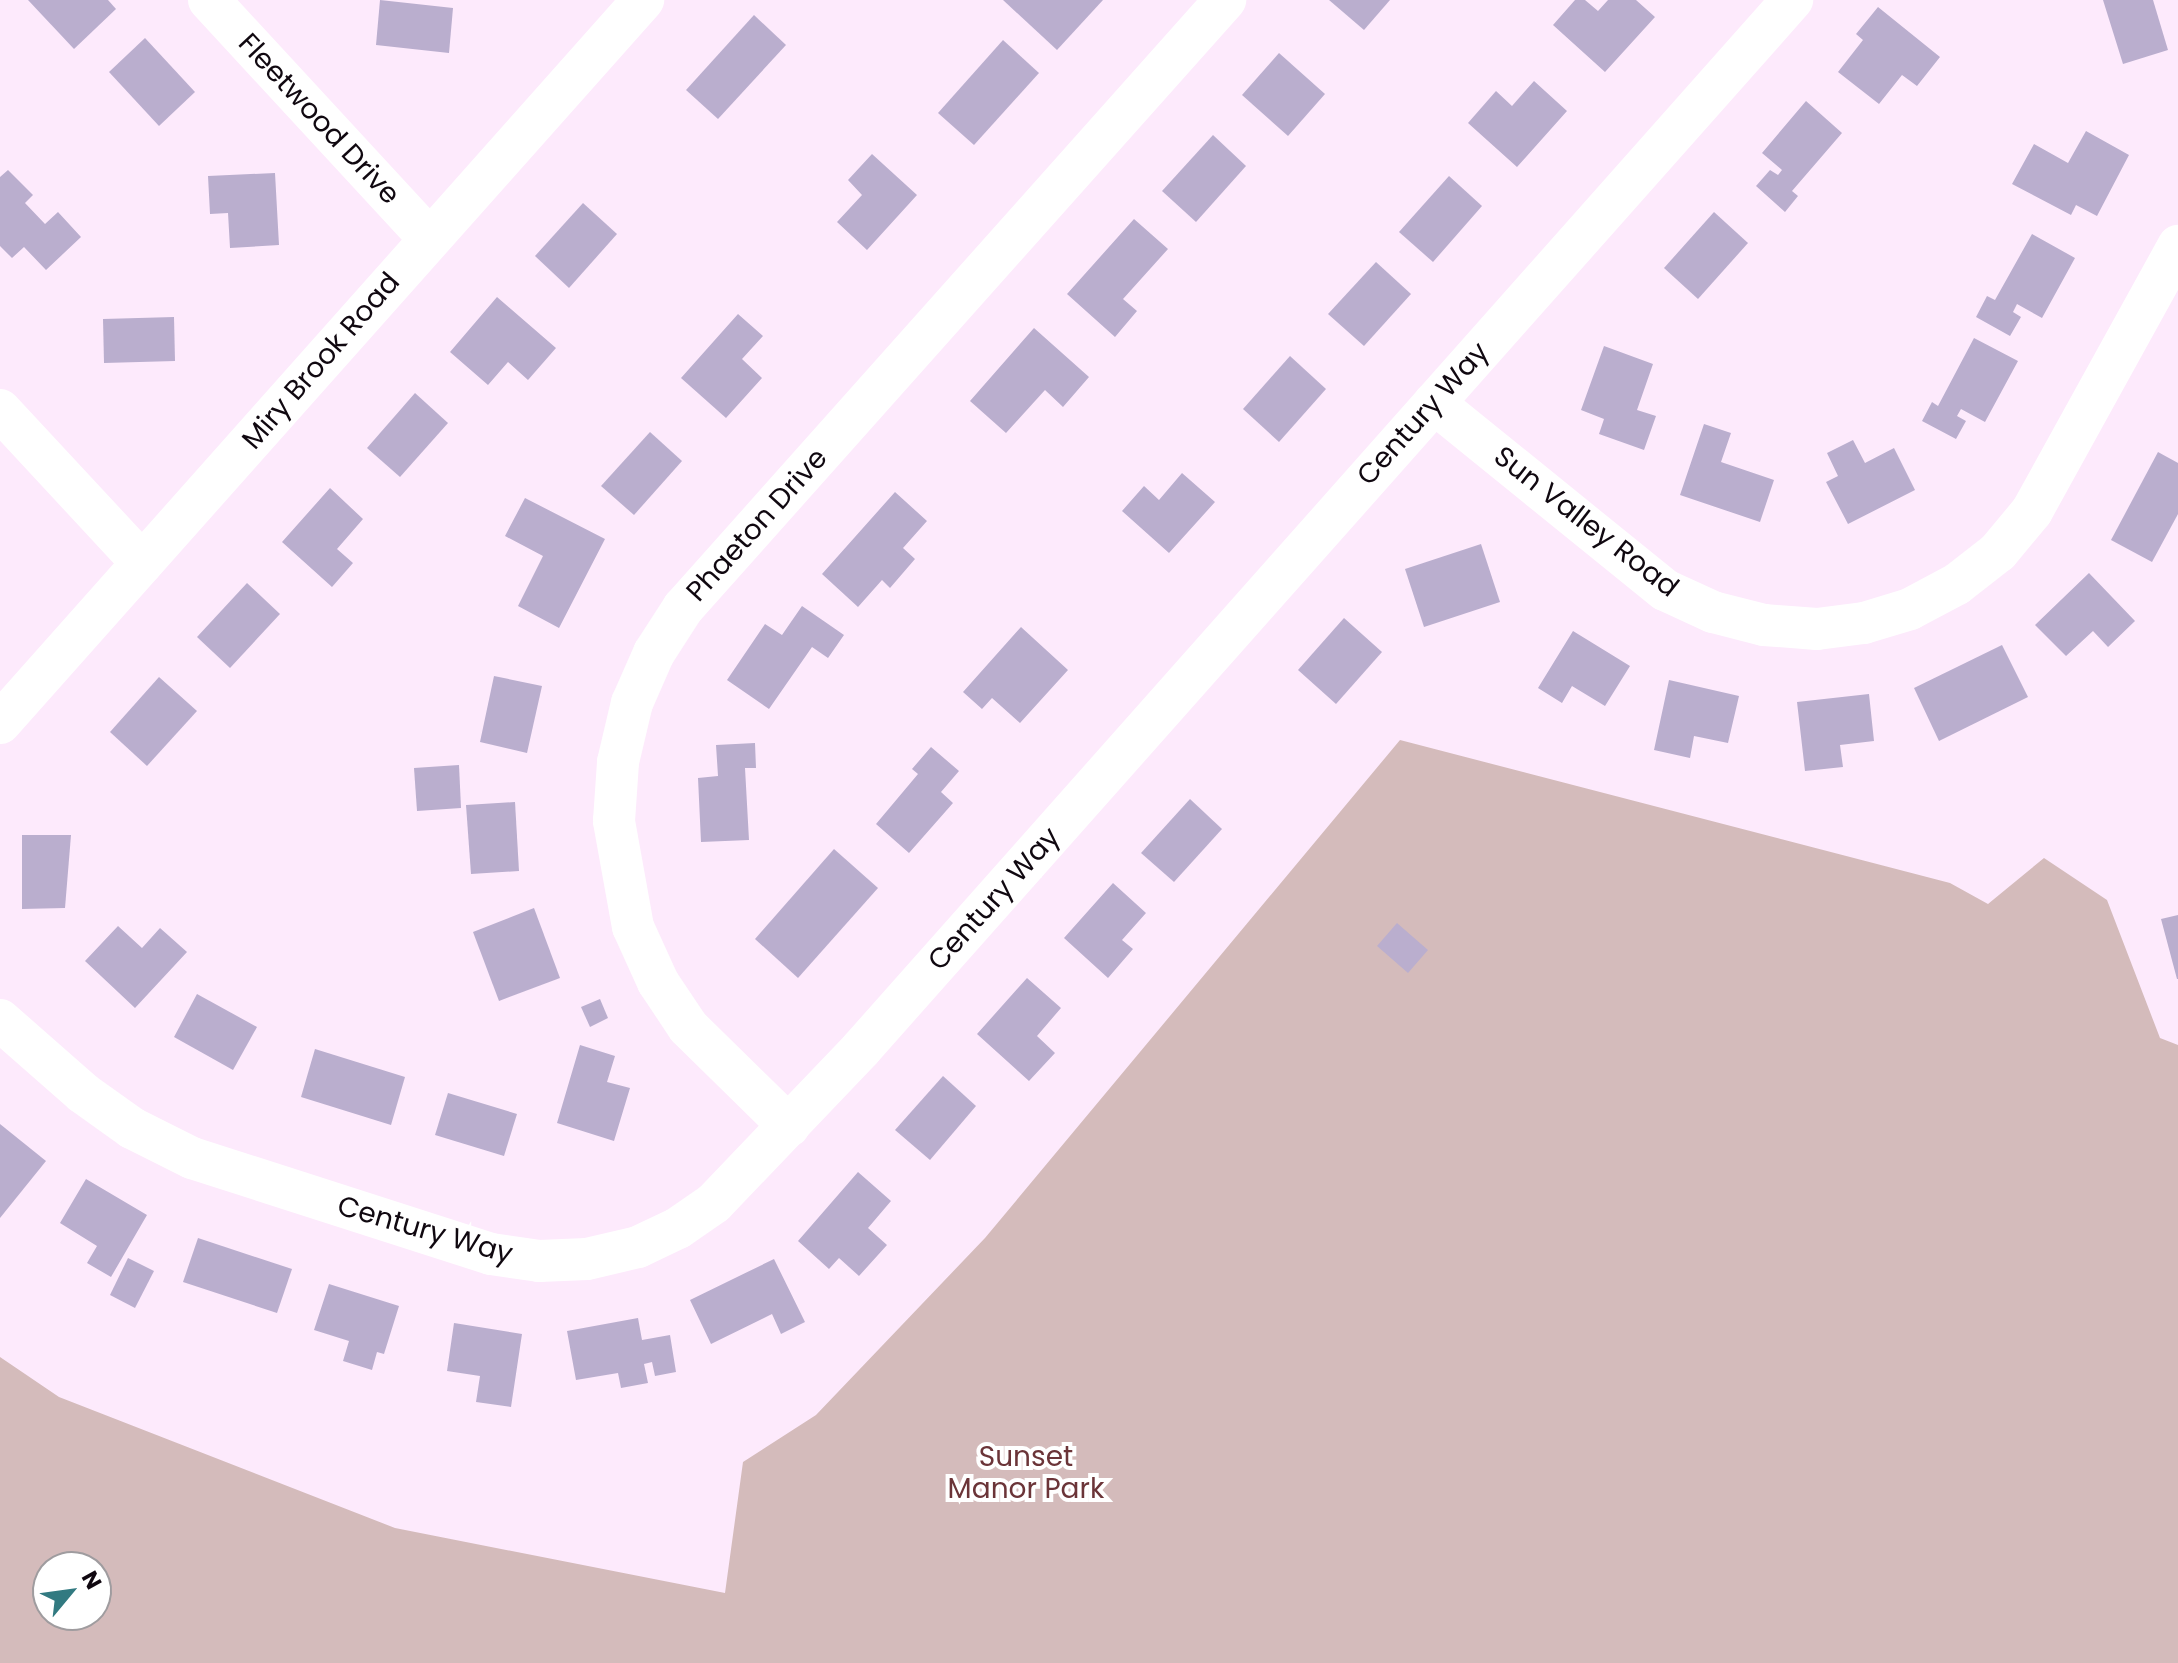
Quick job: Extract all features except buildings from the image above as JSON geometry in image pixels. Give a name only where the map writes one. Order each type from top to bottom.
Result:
[{"type":"street","name":"Fleetwood Drive","points":[[209,0],[429,238]]},
{"type":"street","name":"Miry Brook Road","points":[[0,723],[643,0]]},
{"type":"street","name":"Phaeton Drive","points":[[789,1126],[688,1027],[658,982],[633,927],[614,821],[618,762],[632,703],[654,653],[683,608],[1225,0]]},
{"type":"street","name":"Century Way","points":[[0,1020],[83,1093],[132,1128],[192,1158],[491,1254],[527,1259],[587,1259],[638,1247],[678,1228],[714,1203],[789,1126],[1792,0]]},
{"type":"street","name":"Sun Valley Road","points":[[1434,403],[1665,590],[1713,612],[1764,625],[1817,629],[1864,623],[1910,609],[1957,584],[1998,552],[2032,511],[2178,246]]},
{"type":"street","points":[[0,410],[142,563]]},
{"type":"green space","name":"Sunset Manor Park","points":[[1400,740],[1950,883],[1988,904],[2044,858],[2107,900],[2160,1038],[2178,1045],[2178,1663],[0,1663],[0,1357],[59,1397],[395,1528],[725,1593],[743,1462],[816,1415],[985,1238]]}]
